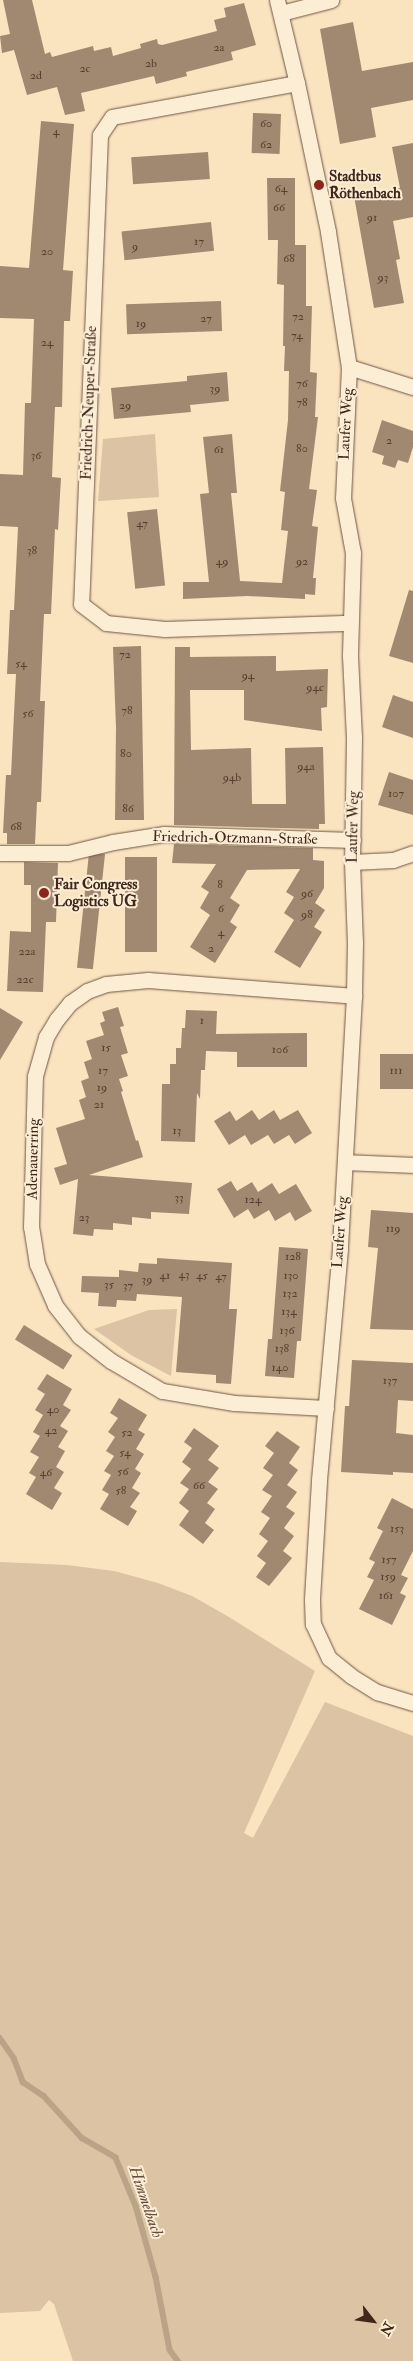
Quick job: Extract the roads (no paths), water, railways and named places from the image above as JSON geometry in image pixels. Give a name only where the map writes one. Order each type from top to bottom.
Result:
[{"type":"street","points":[[279,7],[331,0]]},
{"type":"street","name":"Laufer Weg","points":[[279,7],[297,82],[328,232],[349,367],[342,498],[353,553],[350,623],[354,737],[352,862],[355,942],[354,996],[344,1162],[312,1600],[313,1624],[329,1658],[350,1676],[377,1692],[413,1703]]},
{"type":"street","name":"Friedrich-Neuper-Straße","points":[[297,82],[112,116],[100,135],[81,604],[106,622],[165,629],[350,623]]},
{"type":"street","points":[[349,367],[413,387]]},
{"type":"street","name":"Friedrich-Otzmann-Straße","points":[[0,853],[68,853],[113,842],[164,834],[353,840]]},
{"type":"street","points":[[352,862],[393,860],[413,853]]},
{"type":"street","name":"Adenauerring","points":[[326,1408],[234,1404],[162,1390],[117,1365],[79,1336],[55,1305],[37,1264],[31,1227],[35,1076],[46,1036],[61,1014],[70,1003],[87,991],[106,984],[148,980],[354,996]]},
{"type":"street","points":[[344,1162],[413,1165]]},
{"type":"waterway","name":"Himmelbach","points":[[0,2038],[14,2058],[23,2082],[44,2096],[82,2138],[116,2158],[136,2206],[156,2277],[170,2350],[178,2361]]},
{"type":"place","name":"Stadtbus Röthenbach","points":[[319,185]]},
{"type":"place","name":"Fair Congress Logistics UG","points":[[44,893]]}]
